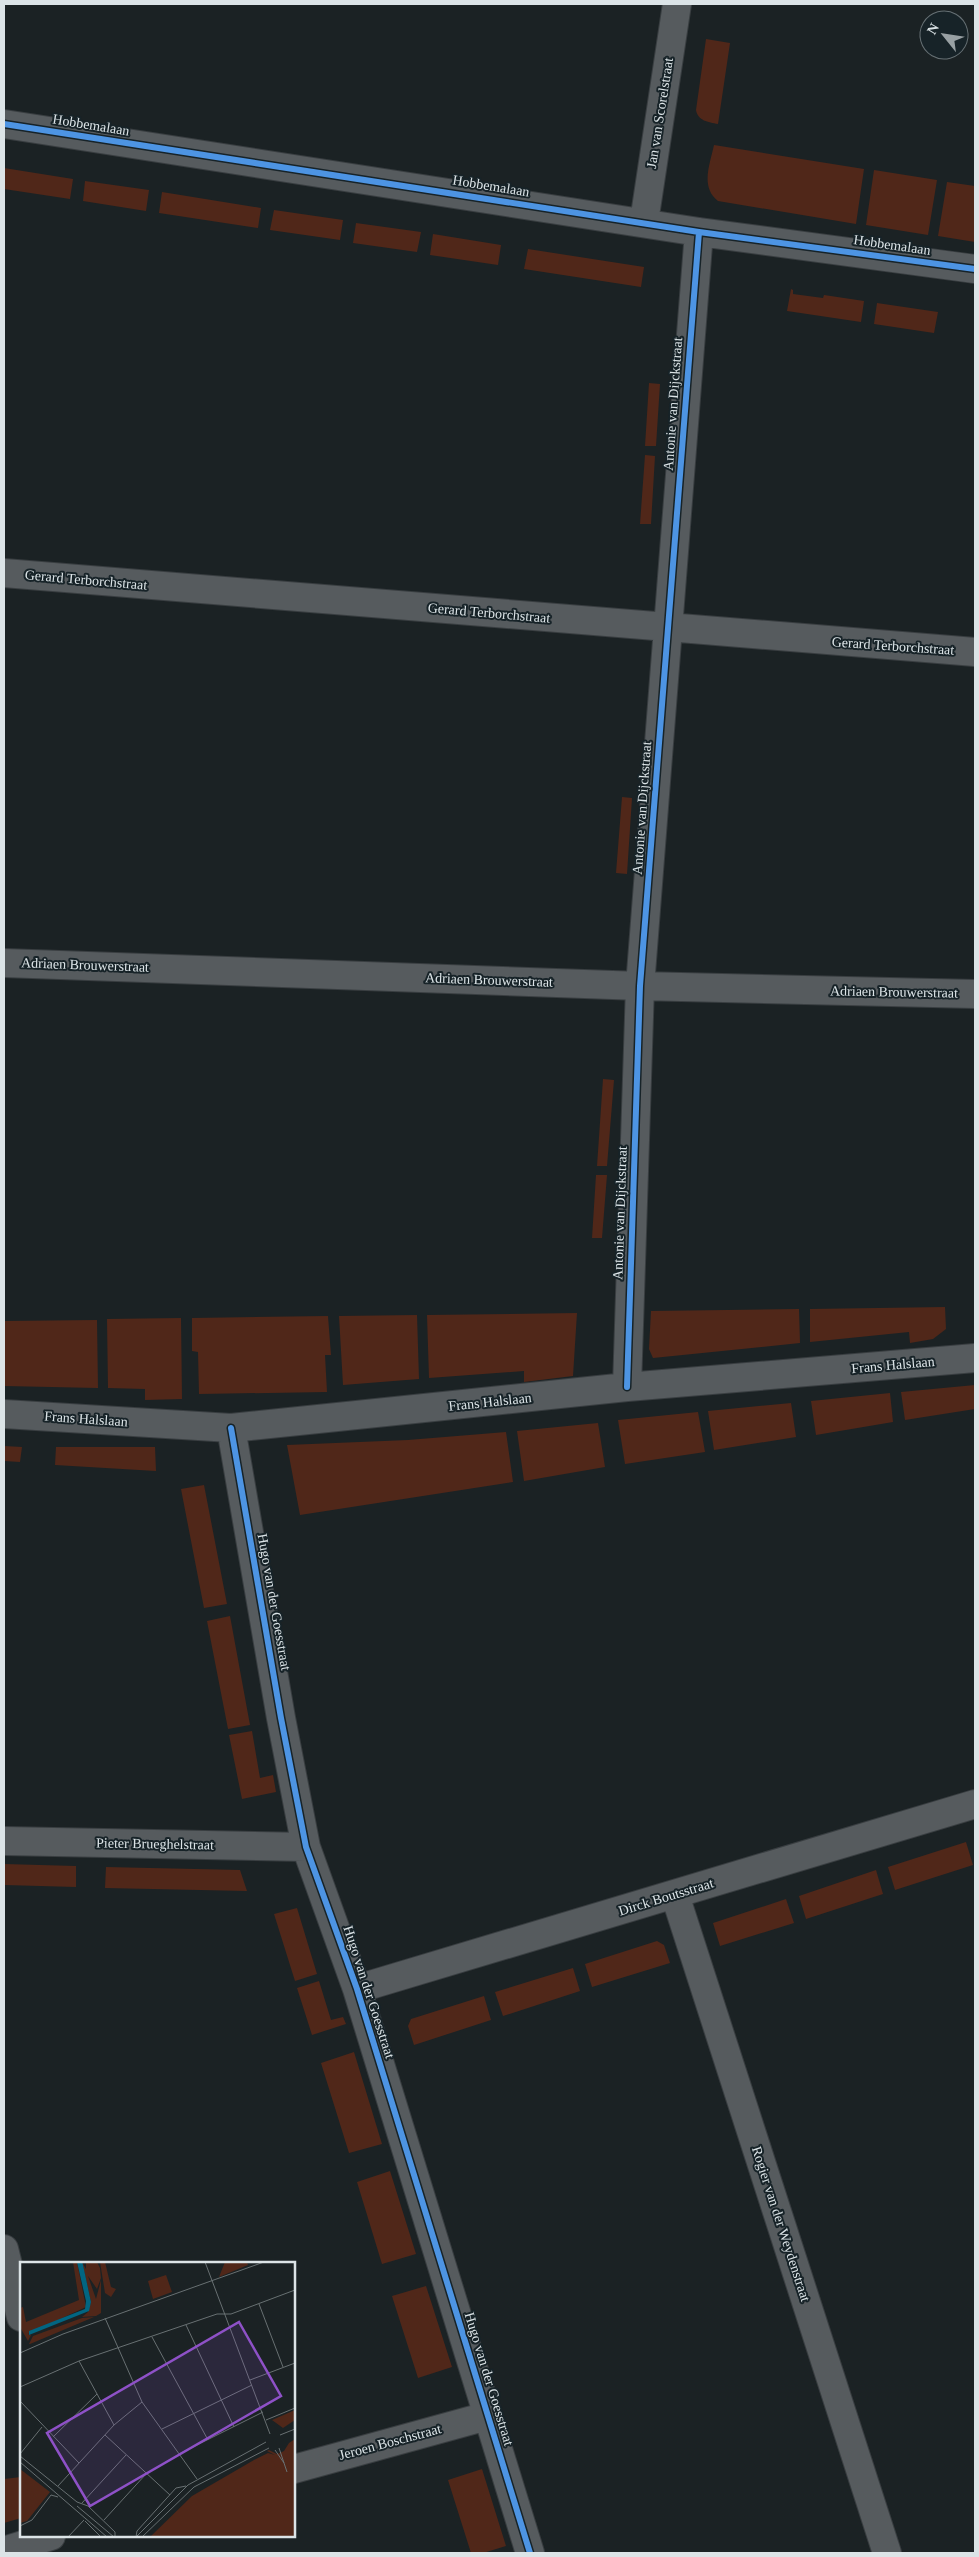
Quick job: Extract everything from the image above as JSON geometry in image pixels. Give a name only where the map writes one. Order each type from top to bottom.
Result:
[{"type":"street","name":"Jan van Scorelstraat","points":[[644,222],[677,4]]},
{"type":"street","name":"Hobbemalaan","points":[[4,124],[699,232],[975,269]]},
{"type":"street","name":"Antonie van Dijckstraat","points":[[626,1387],[640,986],[699,232]]},
{"type":"street","name":"Gerard Terborchstraat","points":[[4,573],[975,652]]},
{"type":"street","name":"Adriaen Brouwerstraat","points":[[4,964],[640,986],[975,994]]},
{"type":"street","name":"Frans Halslaan","points":[[4,1414],[231,1428],[626,1387],[975,1358]]},
{"type":"street","name":"Hugo van der Goesstraat","points":[[231,1428],[279,1709],[306,1847],[357,1989],[530,2553]]},
{"type":"street","name":"Dirck Boutsstraat","points":[[357,1989],[975,1804]]},
{"type":"street","name":"Pieter Brueghelstraat","points":[[4,1841],[306,1847]]},
{"type":"street","name":"Rogier van der Weydenstraat","points":[[675,1895],[887,2553]]},
{"type":"street","points":[[4,2249],[20,2312]]},
{"type":"street","name":"Jeroen Boschstraat","points":[[295,2469],[487,2416]]},
{"type":"street","points":[[4,2551],[48,2537]]},
{"type":"shaded area","points":[[706,39],[730,43],[718,124],[701,119],[696,110]]},
{"type":"shaded area","points":[[714,145],[864,169],[856,224],[718,201],[712,195],[708,182]]},
{"type":"shaded area","points":[[4,168],[73,179],[70,199],[4,189]]},
{"type":"shaded area","points":[[874,170],[937,180],[928,235],[866,225]]},
{"type":"shaded area","points":[[85,181],[149,190],[146,211],[83,201]]},
{"type":"shaded area","points":[[947,182],[975,186],[975,242],[938,236]]},
{"type":"shaded area","points":[[162,192],[261,208],[258,228],[159,213]]},
{"type":"shaded area","points":[[274,210],[343,220],[340,240],[270,230]]},
{"type":"shaded area","points":[[356,223],[421,232],[417,252],[353,243]]},
{"type":"shaded area","points":[[433,234],[501,245],[498,265],[430,255]]},
{"type":"shaded area","points":[[528,249],[644,267],[641,287],[524,269]]},
{"type":"shaded area","points":[[791,289],[793,294],[823,298],[824,295],[864,301],[861,322],[787,311]]},
{"type":"shaded area","points":[[877,303],[938,312],[934,333],[874,324]]},
{"type":"shaded area","points":[[649,383],[660,384],[656,446],[645,446]]},
{"type":"shaded area","points":[[645,455],[655,456],[651,524],[640,524]]},
{"type":"shaded area","points":[[622,797],[632,798],[627,874],[616,873]]},
{"type":"shaded area","points":[[603,1079],[614,1080],[607,1166],[597,1166]]},
{"type":"shaded area","points":[[596,1175],[607,1175],[602,1238],[592,1238]]},
{"type":"shaded area","points":[[945,1307],[946,1329],[933,1339],[910,1343],[909,1332],[810,1342],[810,1309]]},
{"type":"shaded area","points":[[799,1309],[800,1343],[653,1358],[649,1349],[651,1311]]},
{"type":"shaded area","points":[[577,1313],[573,1376],[524,1382],[524,1371],[429,1378],[427,1315]]},
{"type":"shaded area","points":[[417,1315],[419,1379],[343,1385],[339,1316]]},
{"type":"shaded area","points":[[328,1316],[331,1355],[325,1355],[327,1392],[199,1394],[198,1352],[192,1351],[192,1318]]},
{"type":"shaded area","points":[[181,1318],[182,1399],[145,1400],[145,1389],[108,1388],[107,1319]]},
{"type":"shaded area","points":[[97,1320],[98,1388],[4,1386],[4,1321]]},
{"type":"shaded area","points":[[975,1385],[975,1409],[905,1420],[901,1392]]},
{"type":"shaded area","points":[[890,1393],[893,1422],[816,1435],[811,1401]]},
{"type":"shaded area","points":[[791,1403],[796,1437],[714,1450],[708,1411]]},
{"type":"shaded area","points":[[698,1412],[705,1452],[625,1464],[618,1420]]},
{"type":"shaded area","points":[[598,1423],[605,1467],[524,1481],[517,1431]]},
{"type":"shaded area","points":[[506,1432],[513,1482],[300,1515],[287,1445],[408,1440]]},
{"type":"shaded area","points":[[4,1446],[22,1447],[20,1462],[4,1461]]},
{"type":"shaded area","points":[[56,1447],[155,1447],[156,1471],[55,1465]]},
{"type":"shaded area","points":[[204,1485],[227,1604],[204,1608],[181,1489]]},
{"type":"shaded area","points":[[230,1616],[250,1725],[228,1729],[207,1621]]},
{"type":"shaded area","points":[[252,1731],[260,1778],[273,1775],[276,1792],[242,1799],[229,1735]]},
{"type":"shaded area","points":[[966,1842],[973,1865],[895,1890],[888,1867]]},
{"type":"shaded area","points":[[4,1864],[76,1866],[76,1887],[4,1885]]},
{"type":"shaded area","points":[[106,1867],[240,1870],[247,1891],[105,1888]]},
{"type":"shaded area","points":[[876,1870],[883,1894],[806,1919],[799,1896]]},
{"type":"shaded area","points":[[786,1899],[794,1923],[720,1946],[713,1923]]},
{"type":"shaded area","points":[[297,1908],[317,1974],[295,1981],[274,1914]]},
{"type":"shaded area","points":[[657,1941],[664,1945],[670,1963],[592,1987],[585,1964]]},
{"type":"shaded area","points":[[573,1968],[580,1991],[503,2016],[495,1992]]},
{"type":"shaded area","points":[[319,1981],[331,2020],[343,2017],[346,2024],[312,2035],[297,1988]]},
{"type":"shaded area","points":[[484,1996],[491,2020],[414,2045],[408,2026],[411,2019]]},
{"type":"shaded area","points":[[354,2052],[382,2144],[349,2153],[321,2063]]},
{"type":"shaded area","points":[[390,2171],[416,2254],[382,2264],[357,2182]]},
{"type":"shaded area","points":[[426,2286],[452,2367],[418,2378],[392,2296]]},
{"type":"shaded area","points":[[482,2469],[506,2546],[483,2553],[471,2553],[448,2480]]},
{"type":"shaded area","points":[[20,2477],[20,2518],[4,2523],[4,2479]]},
{"type":"cycle path","points":[[4,124],[699,232],[975,269]]},
{"type":"cycle path","points":[[627,1387],[640,986],[699,232]]},
{"type":"cycle path","points":[[231,1428],[281,1718],[306,1847],[357,1989],[530,2553]]}]
